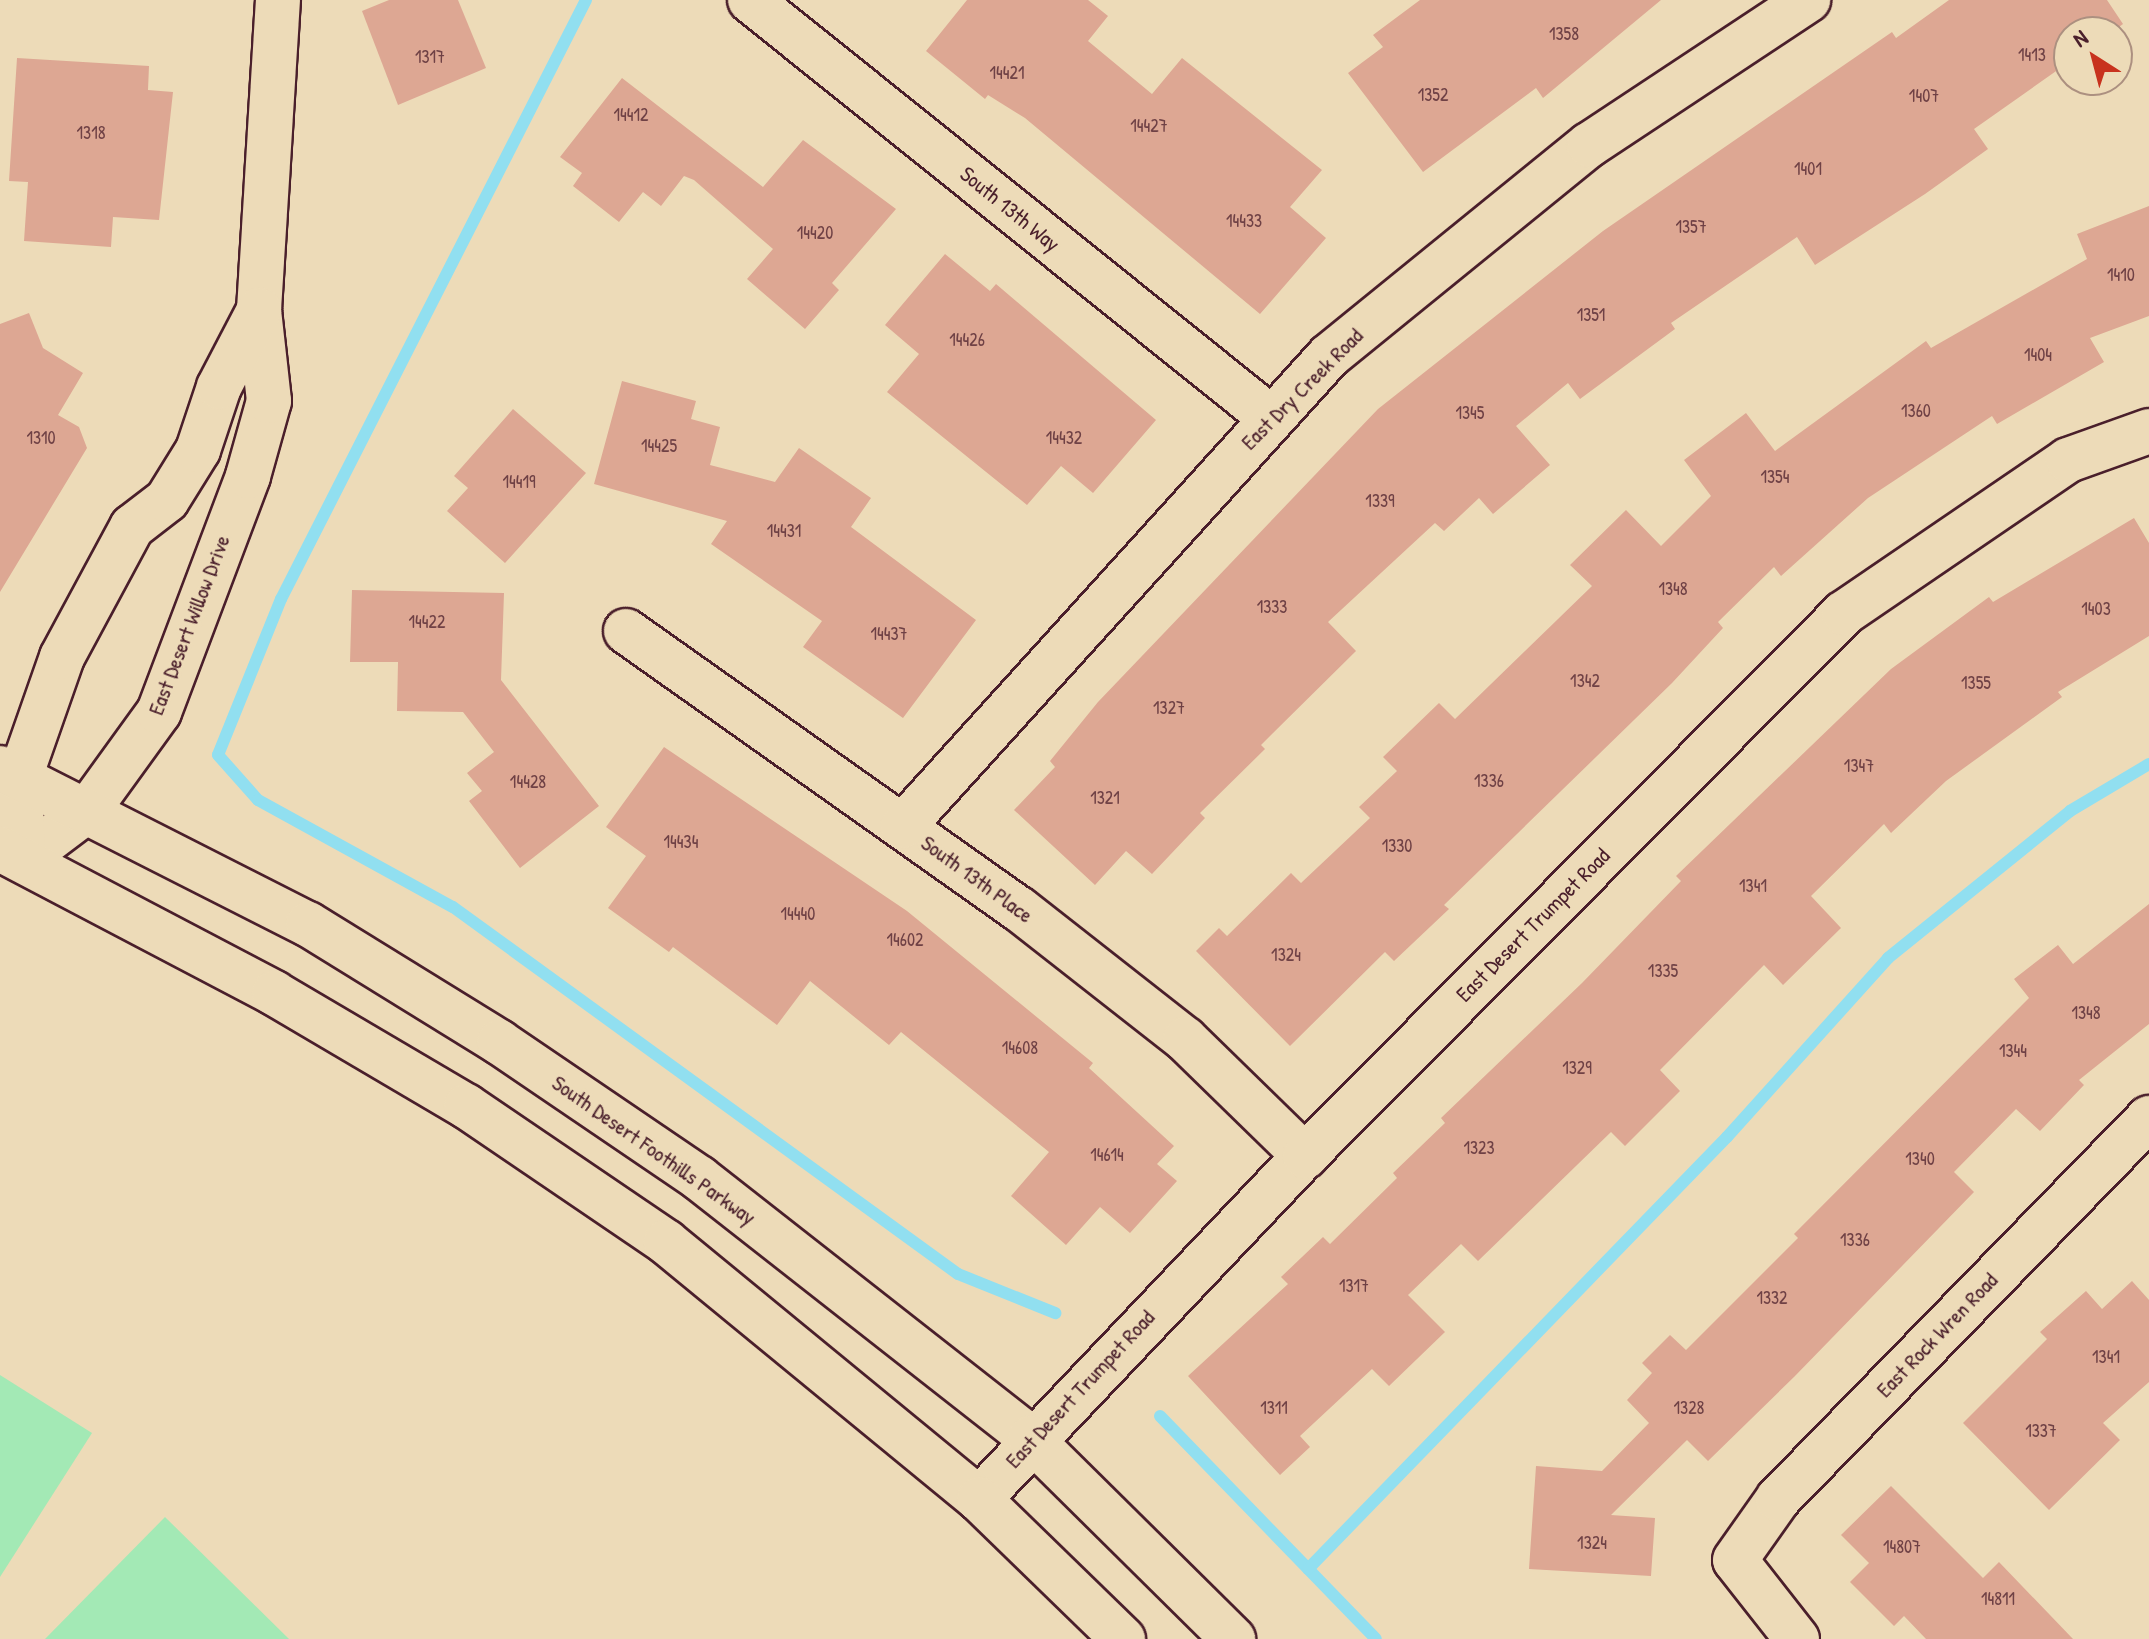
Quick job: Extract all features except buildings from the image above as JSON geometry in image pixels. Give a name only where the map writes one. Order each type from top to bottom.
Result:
[{"type":"street","name":"East Desert Willow Drive","points":[[259,310],[219,387],[198,450],[167,500],[132,527],[62,657],[10,772],[12,854],[88,810],[159,712],[248,476],[269,401],[259,310],[278,0]]},
{"type":"street","name":"South 13th Way","points":[[750,0],[1271,418]]},
{"type":"street","name":"East Dry Creek Road","points":[[903,826],[1329,356],[1457,247],[1589,145],[1808,0]]},
{"type":"street","name":"East Desert Trumpet Road","points":[[979,1499],[1030,1438],[1305,1156],[1844,613],[2068,460],[2149,431]]},
{"type":"street","name":"South 13th Place","points":[[626,631],[722,704],[903,826],[1185,1039],[1305,1156]]},
{"type":"street","name":"South Desert Foothills Parkway","points":[[10,772],[308,924],[499,1042],[699,1178],[1030,1438],[1233,1639]]},
{"type":"street","points":[[12,854],[274,993],[466,1106],[666,1242],[979,1499],[1123,1639]]},
{"type":"street","name":"East Rock Wren Road","points":[[1797,1639],[1735,1560],[1778,1499],[2149,1118]]},
{"type":"green space","points":[[0,1375],[92,1433],[0,1577]]},
{"type":"green space","points":[[165,1517],[289,1639],[45,1639]]},
{"type":"waterway","points":[[586,0],[281,599],[218,755],[258,800],[453,907],[958,1274],[1055,1313]]},
{"type":"waterway","points":[[1308,1569],[1727,1137],[1888,958],[2070,811],[2149,764]]},
{"type":"waterway","points":[[1160,1416],[1376,1639]]}]
